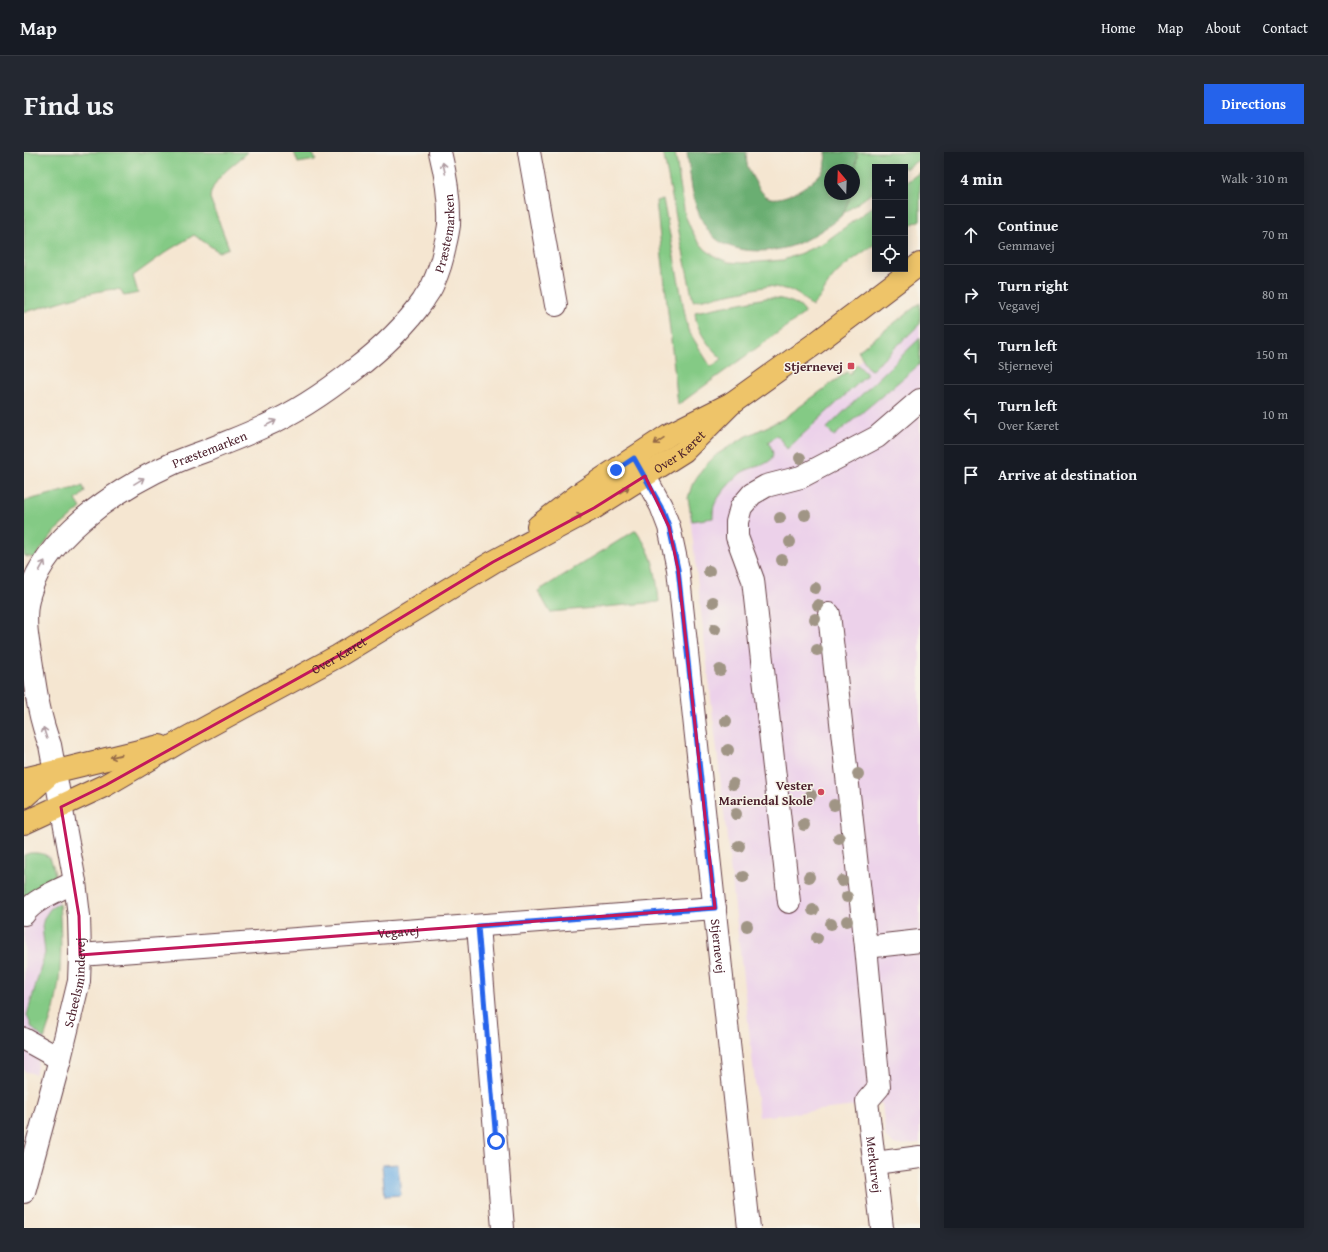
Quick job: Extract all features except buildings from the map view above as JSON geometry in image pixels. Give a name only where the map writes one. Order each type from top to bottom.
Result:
[{"type":"main road","name":"Over Kæret","points":[[24,823],[106,785],[181,741],[338,656],[493,562],[582,492],[640,467],[670,434],[732,403],[822,339],[920,264]]},
{"type":"main road","name":"Over Kæret","points":[[24,778],[181,741]]},
{"type":"main road","points":[[24,797],[54,770]]},
{"type":"street","name":"Præstemarken","points":[[54,770],[50,745],[44,729],[37,696],[25,626],[27,604],[42,564],[71,530],[110,499],[144,478],[169,465],[267,425],[305,405],[329,390],[374,354],[393,336],[415,312],[433,286],[442,258],[449,227],[449,203],[446,179],[440,152]]},
{"type":"street","points":[[529,152],[556,305]]},
{"type":"street","points":[[789,902],[753,580],[737,537],[737,522],[741,507],[752,494],[766,486],[801,477],[877,437],[920,400]]},
{"type":"street","name":"Stjernevej","points":[[640,467],[659,501],[669,527],[678,569],[749,1228]]},
{"type":"street","points":[[829,614],[866,948],[920,941]]},
{"type":"street","name":"Scheelsmindevej","points":[[24,1192],[60,1059],[79,981],[79,916],[75,882],[54,770]]},
{"type":"street","points":[[24,914],[28,908],[75,882]]},
{"type":"street","name":"Vegavej","points":[[80,955],[715,908]]},
{"type":"street","points":[[478,926],[504,1228]]},
{"type":"street","name":"Merkurvej","points":[[866,948],[879,1087],[867,1101],[882,1228]]},
{"type":"street","points":[[24,1039],[60,1059]]},
{"type":"street","points":[[874,1163],[920,1157]]},
{"type":"highlighted area","points":[[645,476],[669,527],[678,569],[715,908],[80,955],[79,916],[61,807],[106,785],[338,656],[493,562],[594,508]]},
{"type":"shaded area","name":"Vester Mariendal Skole","points":[[920,303],[920,1143],[901,1145],[893,1144],[886,1138],[882,1103],[759,1117],[688,498],[692,485],[702,469],[716,455],[743,438],[783,419],[847,372],[850,374],[862,358],[858,351]]},
{"type":"shaded area","points":[[30,853],[41,853],[50,858],[56,880],[61,922],[59,981],[54,1009],[35,1074],[24,1071],[24,855]]},
{"type":"green space","points":[[24,152],[248,152],[219,178],[210,198],[229,248],[219,252],[194,235],[169,250],[133,276],[138,293],[124,296],[121,290],[113,289],[24,312]]},
{"type":"green space","points":[[294,152],[312,152],[316,160],[298,163]]},
{"type":"green space","points":[[663,152],[675,152],[685,215],[697,240],[706,250],[716,257],[728,262],[742,263],[783,260],[799,254],[825,242],[872,207],[872,246],[836,274],[829,282],[819,299],[812,306],[799,295],[790,290],[769,286],[693,301]]},
{"type":"green space","points":[[687,152],[747,152],[746,159],[750,172],[759,189],[768,197],[782,197],[798,191],[819,175],[824,168],[824,200],[849,200],[843,214],[837,220],[797,244],[782,249],[760,251],[748,250],[727,245],[717,240],[710,233],[699,215],[691,184]]},
{"type":"green space","points":[[826,152],[855,152],[857,155],[856,164],[826,164]]},
{"type":"green space","points":[[855,152],[920,152],[920,159],[908,167],[908,164],[872,164],[872,193],[841,215],[849,200],[860,200],[860,164],[856,164],[857,155]]},
{"type":"green space","points":[[920,172],[920,220],[908,226],[908,200],[908,181]]},
{"type":"green space","points":[[663,199],[688,330],[711,367],[722,359],[704,338],[698,326],[695,312],[771,298],[782,299],[798,305],[805,313],[678,405],[656,201]]},
{"type":"green space","points":[[920,303],[920,324],[872,370],[869,369],[858,351]]},
{"type":"green space","points":[[920,338],[920,364],[834,436],[827,428]]},
{"type":"green space","points":[[857,364],[866,373],[866,376],[787,449],[777,435],[768,442],[773,456],[770,460],[765,464],[746,470],[734,479],[716,502],[713,518],[692,521],[688,498],[692,485],[702,469],[716,455],[743,438],[783,419],[847,372],[850,374]]},
{"type":"green space","points":[[83,486],[85,492],[76,500],[81,508],[56,530],[35,558],[24,556],[24,501]]},
{"type":"green space","points":[[636,530],[647,548],[653,564],[657,581],[659,602],[550,612],[538,591]]},
{"type":"green space","points":[[30,853],[43,854],[50,859],[56,880],[35,888],[24,897],[24,855]]},
{"type":"green space","points":[[59,903],[61,943],[59,983],[54,1009],[44,1039],[32,1028],[27,1015],[45,953],[42,926],[44,918],[50,909]]},
{"type":"water","points":[[398,1164],[401,1195],[385,1196],[382,1165]]},
{"type":"place","name":"Stjernevej","points":[[851,366]]},
{"type":"place","name":"Vester Mariendal Skole","points":[[821,792]]},
{"type":"route","points":[[496,1141],[478,926],[715,908],[678,569],[669,527],[659,501],[634,458],[616,470]]}]
